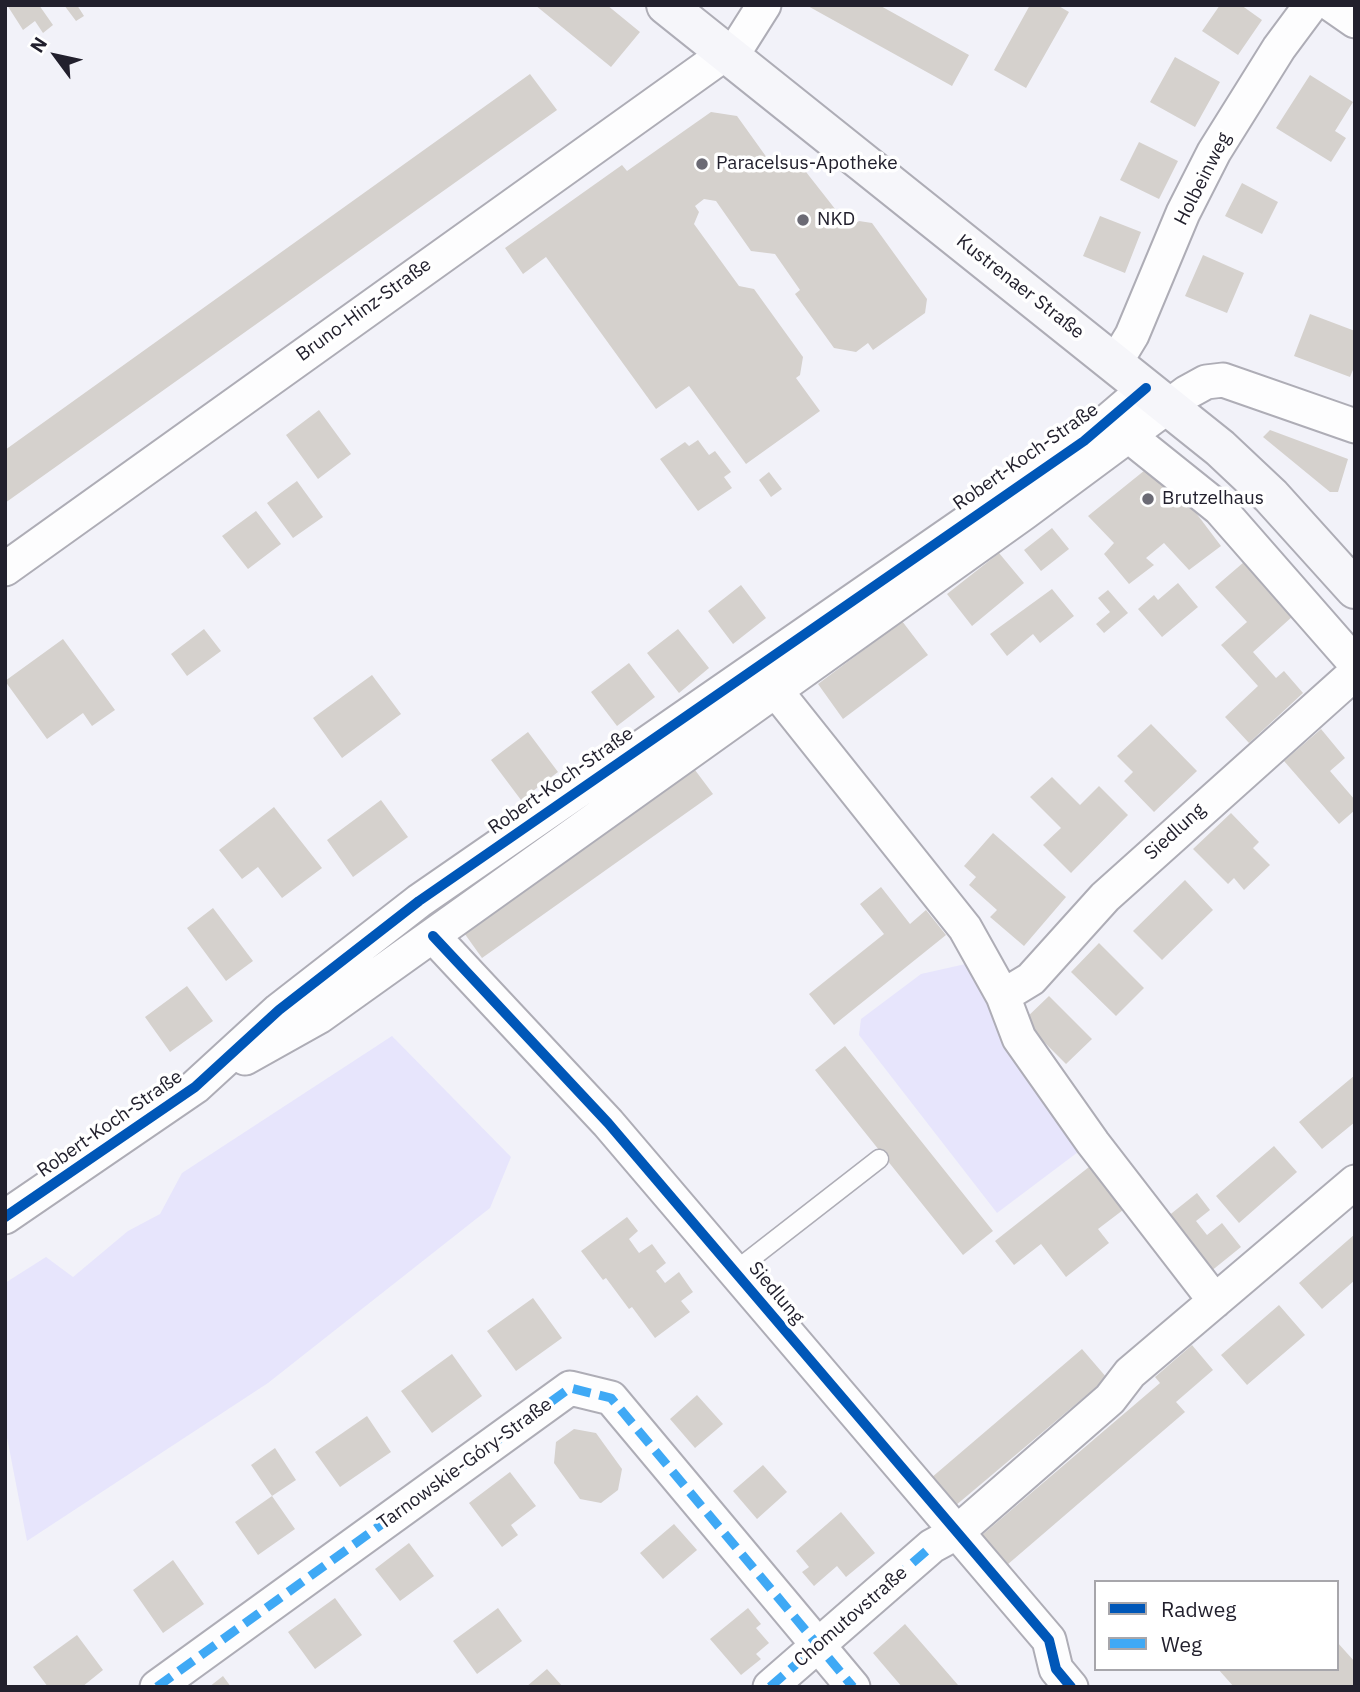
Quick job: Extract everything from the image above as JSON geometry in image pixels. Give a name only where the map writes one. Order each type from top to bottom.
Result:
[{"type":"street","name":"Kustrenaer Straße","points":[[666,5],[1220,447],[1271,496],[1355,589]]},
{"type":"street","name":"Bruno-Hinz-Straße","points":[[5,569],[740,43],[764,5]]},
{"type":"street","name":"Holbeinweg","points":[[1115,363],[1132,335],[1183,213],[1214,152],[1265,69],[1311,5]]},
{"type":"street","points":[[1332,5],[1355,22]]},
{"type":"street","name":"Robert-Koch-Straße","points":[[1120,429],[1157,397],[1206,382],[1223,380],[1355,426]]},
{"type":"street","points":[[194,1087],[320,1016],[433,936],[776,691],[1050,479],[1120,429],[1220,509],[1355,663]]},
{"type":"street","name":"Robert-Koch-Straße","points":[[5,1217],[194,1087],[279,1010],[419,901],[1050,479]]},
{"type":"street","name":"Siedlung","points":[[1003,996],[1031,979],[1104,897],[1355,673]]},
{"type":"street","points":[[776,691],[965,928],[1003,996],[1019,1038],[1094,1143],[1215,1301]]},
{"type":"street","name":"Siedlung","points":[[433,936],[608,1123],[734,1271],[944,1540],[1049,1640],[1056,1669],[1071,1687]]},
{"type":"street","points":[[944,1540],[1111,1399],[1130,1373],[1355,1182]]},
{"type":"street","name":"Tarnowskie-Góry-Straße","points":[[158,1687],[570,1388],[611,1398],[853,1687]]},
{"type":"street","name":"Chomutovstraße","points":[[770,1687],[944,1540]]},
{"type":"lane","points":[[734,1271],[879,1159]]},
{"type":"shaded area","points":[[970,963],[998,1028],[1086,1146],[997,1213],[859,1035],[861,1019],[921,974]]},
{"type":"shaded area","points":[[392,1036],[511,1157],[490,1208],[268,1383],[27,1541],[5,1427],[5,1283],[46,1257],[73,1277],[128,1231],[160,1214],[182,1173]]},
{"type":"building","points":[[7,5],[39,5],[53,25],[43,33],[35,21],[23,30]]},
{"type":"building","points":[[64,5],[77,5],[84,16],[76,21]]},
{"type":"building","points":[[535,5],[607,5],[640,32],[611,67]]},
{"type":"building","points":[[806,5],[879,5],[969,55],[952,86]]},
{"type":"building","points":[[1030,5],[1057,5],[1069,12],[1026,88],[994,70]]},
{"type":"building","points":[[1220,5],[1241,5],[1262,20],[1238,55],[1202,31]]},
{"type":"building","points":[[1175,57],[1220,82],[1195,127],[1150,102]]},
{"type":"building","points":[[530,74],[557,110],[5,503],[5,450]]},
{"type":"building","points":[[1310,75],[1353,102],[1335,131],[1346,138],[1331,162],[1276,128]]},
{"type":"building","points":[[711,112],[737,116],[775,169],[786,161],[799,163],[850,228],[859,221],[872,223],[927,299],[925,313],[873,350],[868,343],[856,352],[834,348],[795,294],[800,290],[775,254],[751,251],[716,201],[704,199],[695,206],[699,212],[694,224],[739,286],[754,289],[803,357],[800,375],[796,378],[820,411],[746,464],[689,386],[656,409],[546,257],[523,274],[505,248],[622,165],[627,171]]},
{"type":"building","points":[[1139,142],[1178,161],[1159,199],[1120,180]]},
{"type":"building","points":[[1242,183],[1278,202],[1262,234],[1225,216]]},
{"type":"building","points":[[1100,216],[1141,232],[1125,273],[1083,256]]},
{"type":"building","points":[[1203,255],[1244,273],[1227,313],[1185,296]]},
{"type":"building","points":[[1310,314],[1355,331],[1355,365],[1350,377],[1294,356]]},
{"type":"building","points":[[319,410],[351,454],[318,479],[286,435]]},
{"type":"building","points":[[1270,430],[1348,459],[1338,492],[1330,492],[1263,437]]},
{"type":"building","points":[[698,440],[709,455],[715,451],[731,472],[724,477],[732,488],[698,511],[660,459],[685,442],[689,446]]},
{"type":"building","points":[[1150,466],[1187,501],[1221,546],[1189,570],[1164,543],[1146,558],[1154,565],[1129,584],[1104,554],[1114,543],[1088,516]]},
{"type":"building","points":[[769,472],[782,489],[771,497],[759,480]]},
{"type":"building","points":[[297,481],[323,517],[293,538],[267,503]]},
{"type":"building","points":[[256,511],[281,544],[248,569],[222,536]]},
{"type":"building","points":[[1052,528],[1069,549],[1041,571],[1024,550]]},
{"type":"building","points":[[999,553],[1024,583],[972,626],[947,594]]},
{"type":"building","points":[[1244,562],[1293,616],[1253,652],[1276,678],[1284,671],[1303,693],[1249,743],[1225,717],[1258,686],[1221,645],[1247,622],[1215,587]]},
{"type":"building","points":[[1178,583],[1198,607],[1162,637],[1138,609],[1154,595],[1158,600]]},
{"type":"building","points":[[741,585],[766,618],[733,644],[708,611]]},
{"type":"building","points":[[1052,589],[1074,616],[1040,643],[1033,634],[1007,656],[990,634]]},
{"type":"building","points":[[1108,590],[1128,613],[1104,633],[1096,624],[1110,612],[1098,598]]},
{"type":"building","points":[[902,621],[928,655],[843,719],[818,684]]},
{"type":"building","points":[[204,629],[221,651],[187,676],[171,654]]},
{"type":"building","points":[[678,629],[709,668],[679,693],[647,653]]},
{"type":"building","points":[[63,639],[115,710],[92,726],[83,713],[47,739],[5,681]]},
{"type":"building","points":[[629,663],[655,697],[617,726],[591,692]]},
{"type":"building","points":[[372,675],[401,714],[342,758],[313,718]]},
{"type":"building","points":[[1151,724],[1197,771],[1154,812],[1124,781],[1133,772],[1117,756]]},
{"type":"building","points":[[1321,729],[1345,758],[1330,771],[1355,800],[1355,810],[1339,824],[1284,761]]},
{"type":"building","points":[[528,732],[558,772],[521,800],[491,760]]},
{"type":"building","points":[[692,766],[713,794],[482,958],[462,930]]},
{"type":"building","points":[[1052,777],[1080,805],[1099,786],[1128,815],[1071,873],[1043,845],[1061,828],[1030,797]]},
{"type":"building","points":[[381,800],[408,837],[353,877],[327,840]]},
{"type":"building","points":[[274,807],[322,868],[282,898],[258,867],[242,879],[219,850]]},
{"type":"building","points":[[1231,813],[1259,842],[1253,848],[1270,865],[1244,890],[1234,878],[1228,884],[1193,849]]},
{"type":"building","points":[[993,833],[1066,897],[1024,946],[990,917],[997,910],[969,885],[976,877],[964,866]]},
{"type":"building","points":[[1185,880],[1213,910],[1162,960],[1133,931]]},
{"type":"building","points":[[881,887],[910,924],[926,910],[946,935],[834,1025],[809,994],[884,934],[860,904]]},
{"type":"building","points":[[213,908],[253,961],[226,981],[187,928]]},
{"type":"building","points":[[1099,943],[1144,988],[1116,1016],[1071,972]]},
{"type":"building","points":[[187,986],[213,1021],[170,1052],[145,1017]]},
{"type":"building","points":[[1049,996],[1092,1039],[1066,1064],[1023,1021]]},
{"type":"building","points":[[845,1046],[993,1231],[963,1255],[815,1070]]},
{"type":"building","points":[[1355,1075],[1355,1122],[1322,1149],[1299,1122]]},
{"type":"building","points":[[1274,1146],[1297,1172],[1239,1223],[1216,1196]]},
{"type":"building","points":[[1089,1167],[1123,1210],[1098,1229],[1109,1243],[1066,1277],[1041,1244],[1014,1265],[995,1241]]},
{"type":"building","points":[[1197,1193],[1210,1210],[1196,1221],[1207,1235],[1222,1223],[1241,1247],[1210,1272],[1167,1217]]},
{"type":"building","points":[[627,1217],[638,1231],[629,1239],[639,1253],[652,1244],[666,1263],[656,1271],[665,1283],[679,1272],[693,1292],[681,1301],[690,1312],[655,1338],[632,1307],[629,1309],[581,1251]]},
{"type":"building","points":[[1355,1234],[1355,1280],[1322,1309],[1299,1283]]},
{"type":"building","points":[[533,1298],[562,1338],[516,1371],[487,1331]]},
{"type":"building","points":[[1279,1305],[1305,1335],[1247,1385],[1221,1355]]},
{"type":"building","points":[[1192,1345],[1213,1370],[1176,1402],[1185,1412],[1007,1565],[982,1535],[1160,1383],[1155,1377]]},
{"type":"building","points":[[1082,1349],[1107,1378],[955,1506],[931,1478]]},
{"type":"building","points":[[452,1354],[482,1396],[432,1433],[401,1391]]},
{"type":"building","points":[[697,1395],[723,1424],[695,1448],[670,1419]]},
{"type":"building","points":[[367,1416],[391,1452],[340,1487],[315,1452]]},
{"type":"building","points":[[574,1429],[596,1433],[622,1469],[618,1490],[601,1503],[580,1499],[554,1463],[556,1442]]},
{"type":"building","points":[[275,1448],[296,1480],[272,1496],[251,1465]]},
{"type":"building","points":[[763,1465],[787,1492],[757,1519],[733,1491]]},
{"type":"building","points":[[510,1472],[536,1506],[511,1525],[518,1535],[502,1547],[469,1503]]},
{"type":"building","points":[[272,1496],[295,1529],[258,1555],[235,1522]]},
{"type":"building","points":[[841,1512],[875,1553],[846,1577],[837,1566],[814,1586],[802,1572],[809,1567],[796,1551]]},
{"type":"building","points":[[674,1524],[697,1550],[663,1579],[640,1553]]},
{"type":"building","points":[[409,1543],[434,1576],[400,1601],[375,1569]]},
{"type":"building","points":[[173,1560],[204,1604],[163,1633],[133,1590]]},
{"type":"building","points":[[335,1598],[362,1635],[315,1669],[288,1632]]},
{"type":"building","points":[[498,1608],[522,1641],[477,1674],[453,1641]]},
{"type":"building","points":[[748,1608],[761,1624],[756,1628],[769,1643],[756,1654],[761,1659],[741,1675],[710,1639]]},
{"type":"building","points":[[905,1624],[958,1685],[956,1687],[902,1687],[873,1653]]},
{"type":"building","points":[[77,1635],[103,1670],[82,1687],[48,1687],[33,1667]]},
{"type":"building","points":[[1339,1644],[1355,1662],[1355,1687],[1234,1687],[1220,1671],[1339,1671]]},
{"type":"building","points":[[547,1669],[563,1687],[526,1687]]},
{"type":"building","points":[[223,1676],[231,1687],[209,1687]]},
{"type":"marked path","points":[[157,1687],[570,1388],[611,1398],[853,1687]]},
{"type":"marked path","points":[[770,1687],[932,1546]]},
{"type":"cycle path","points":[[5,1217],[195,1087],[279,1010],[419,901],[1084,441],[1146,388]]},
{"type":"cycle path","points":[[433,936],[608,1123],[1049,1640],[1056,1669],[1071,1687]]},
{"type":"place","name":"Paracelsus-Apotheke","points":[[702,164]]},
{"type":"place","name":"NKD","points":[[803,220]]},
{"type":"place","name":"Brutzelhaus","points":[[1148,499]]}]
